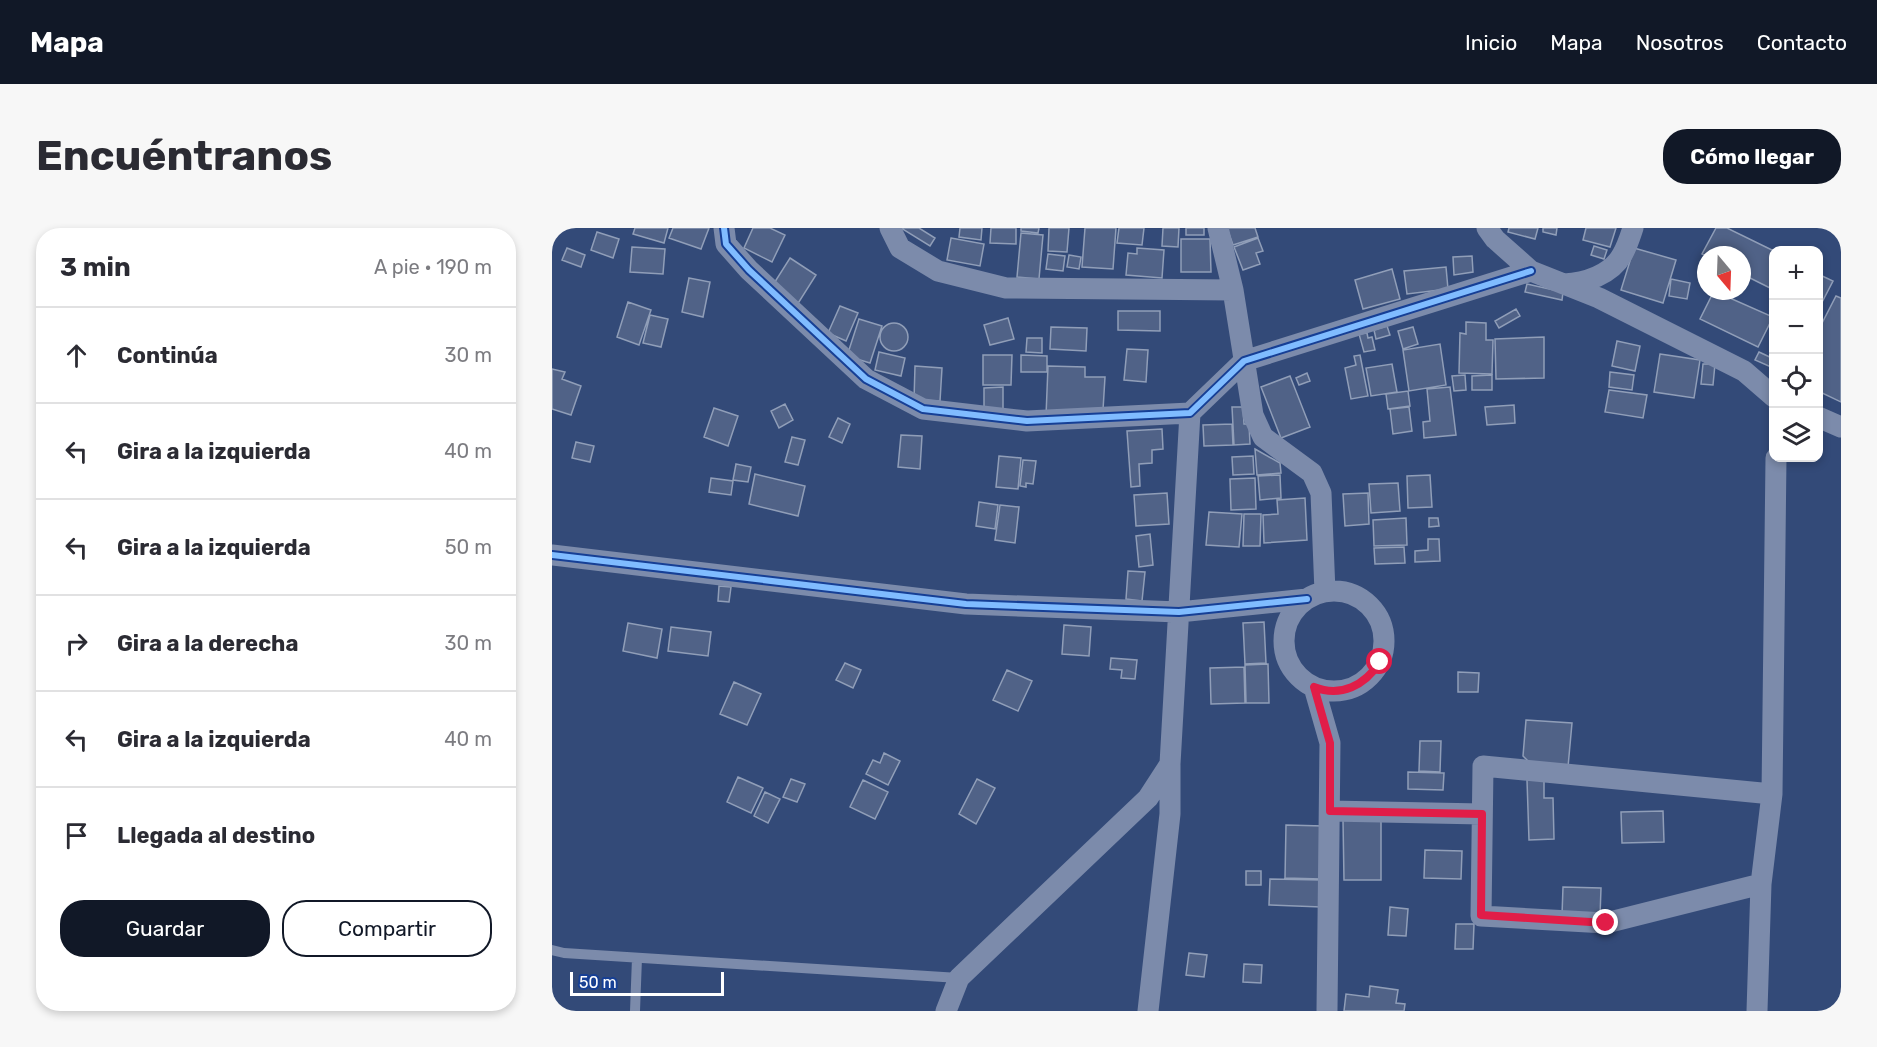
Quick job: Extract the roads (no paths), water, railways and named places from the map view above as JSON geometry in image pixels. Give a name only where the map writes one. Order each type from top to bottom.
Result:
[{"type":"street","points":[[724,228],[726,244],[749,270],[866,379],[923,409],[1027,421],[1190,413],[1244,362],[1531,271]]},
{"type":"street","points":[[890,228],[900,248],[938,271],[1006,288],[1233,290]]},
{"type":"street","points":[[1218,228],[1233,290],[1253,416],[1263,437],[1312,473],[1321,494],[1323,553],[1316,596],[1294,610],[1288,621],[1284,644],[1291,667],[1298,677],[1314,687],[1331,692],[1354,687],[1365,681],[1380,662],[1384,638],[1382,627],[1370,606],[1334,577],[1323,553]]},
{"type":"street","points":[[1487,228],[1495,239],[1531,271],[1599,298],[1744,371],[1769,393]]},
{"type":"street","points":[[1564,284],[1580,284],[1604,274],[1622,257],[1633,228]]},
{"type":"street","points":[[1148,1011],[1170,814],[1170,764],[1190,413]]},
{"type":"street","points":[[1823,419],[1841,427]]},
{"type":"street","points":[[1757,1011],[1761,884],[1772,794],[1776,462]]},
{"type":"street","points":[[552,555],[966,604],[1179,612],[1316,596],[1337,591],[1360,598]]},
{"type":"street","points":[[1314,687],[1330,743],[1327,1011]]},
{"type":"street","points":[[946,1011],[959,978],[1148,798],[1170,764]]},
{"type":"street","points":[[1761,884],[1606,923],[1481,915],[1482,766],[1772,794]]},
{"type":"street","points":[[1330,811],[1482,814]]},
{"type":"lane","points":[[552,950],[564,953],[959,978]]},
{"type":"lane","points":[[635,1011],[637,958]]}]
